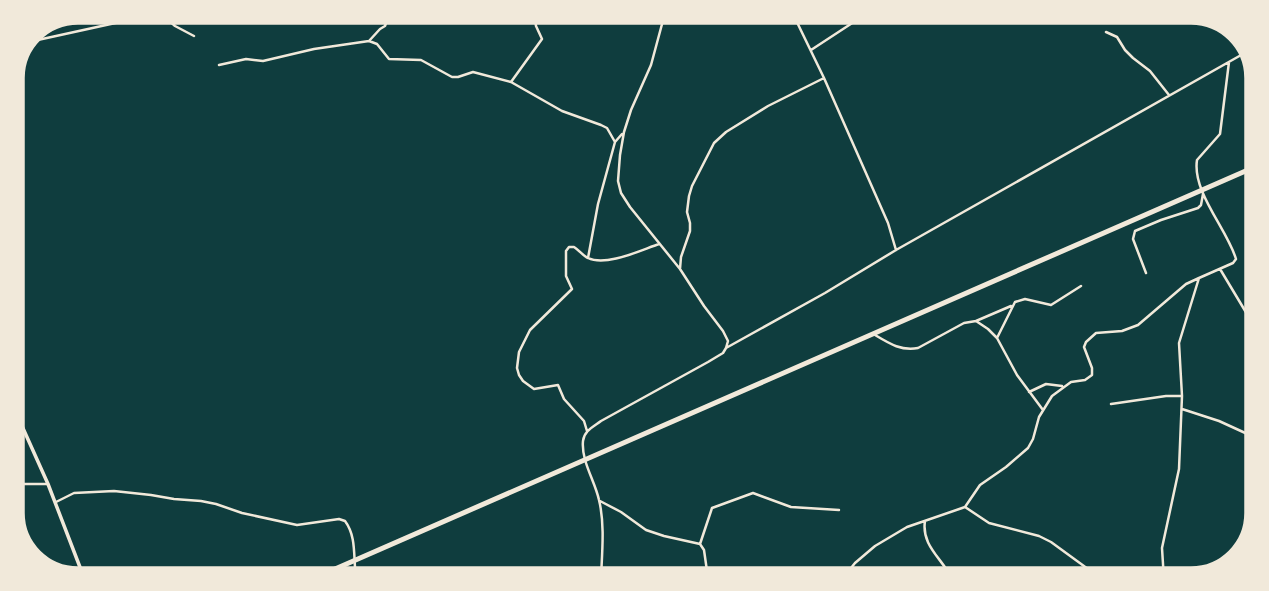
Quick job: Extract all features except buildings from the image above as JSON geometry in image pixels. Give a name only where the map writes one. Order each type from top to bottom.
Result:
[{"type":"highway","points":[[339,568],[1246,171]]},
{"type":"street","points":[[38,40],[112,23]]},
{"type":"street","points":[[172,23],[194,36]]},
{"type":"street","points":[[369,41],[386,23]]},
{"type":"street","points":[[511,82],[542,40],[536,23]]},
{"type":"street","points":[[601,568],[600,502],[582,444],[587,431],[723,353],[728,341],[680,269],[630,207],[620,188],[618,168],[624,132],[651,65],[662,23]]},
{"type":"street","points":[[798,23],[888,223],[897,250]]},
{"type":"street","points":[[811,50],[851,23]]},
{"type":"street","points":[[1106,32],[1117,37],[1125,50],[1150,71],[1169,95]]},
{"type":"street","points":[[219,65],[246,59],[263,61],[314,49],[369,41],[377,44],[389,58],[421,60],[452,77],[473,72],[511,82],[562,111],[607,128],[615,142]]},
{"type":"street","points":[[726,348],[1241,55]]},
{"type":"street","points":[[851,568],[875,546],[907,527],[965,507],[980,485],[1028,448],[1039,417],[1052,396],[1063,386],[1085,380],[1092,375],[1084,347],[1096,333],[1130,329],[1186,284],[1236,259],[1203,192],[1196,166],[1197,160],[1220,134],[1229,62]]},
{"type":"street","points":[[680,269],[690,231],[687,212],[689,196],[714,143],[726,132],[768,106],[824,78]]},
{"type":"street","points":[[587,258],[615,142],[624,132]]},
{"type":"street","points":[[1146,273],[1133,239],[1135,231],[1198,208],[1203,192]]},
{"type":"street","points":[[587,431],[584,421],[564,400],[558,385],[534,389],[523,381],[517,368],[519,352],[527,334],[572,289],[566,275],[567,249],[570,246],[587,258],[597,260],[611,259],[659,244]]},
{"type":"street","points":[[1220,269],[1246,314]]},
{"type":"street","points":[[1163,568],[1162,548],[1179,469],[1182,409],[1180,343],[1199,278]]},
{"type":"street","points":[[873,334],[901,349],[918,348],[964,323],[1005,310],[1025,299],[1054,304],[1081,286]]},
{"type":"street","points":[[997,338],[1013,305]]},
{"type":"street","points":[[976,321],[997,338],[1010,364],[1043,410]]},
{"type":"street","points":[[1029,393],[1046,384],[1063,386]]},
{"type":"street","points":[[1111,404],[1182,396]]},
{"type":"street","points":[[1182,409],[1246,432]]},
{"type":"street","points":[[23,428],[80,568]]},
{"type":"street","points":[[23,484],[48,484]]},
{"type":"street","points":[[55,503],[74,493],[114,491],[201,501],[297,525],[339,519],[345,521],[350,528],[354,543],[355,568]]},
{"type":"street","points":[[700,544],[712,508],[747,495],[757,494],[791,507],[839,510]]},
{"type":"street","points":[[600,502],[621,512],[646,530],[700,544],[704,550],[707,568]]},
{"type":"street","points":[[965,507],[989,523],[1029,533],[1051,542],[1086,568]]},
{"type":"street","points":[[925,521],[925,535],[945,568]]}]
